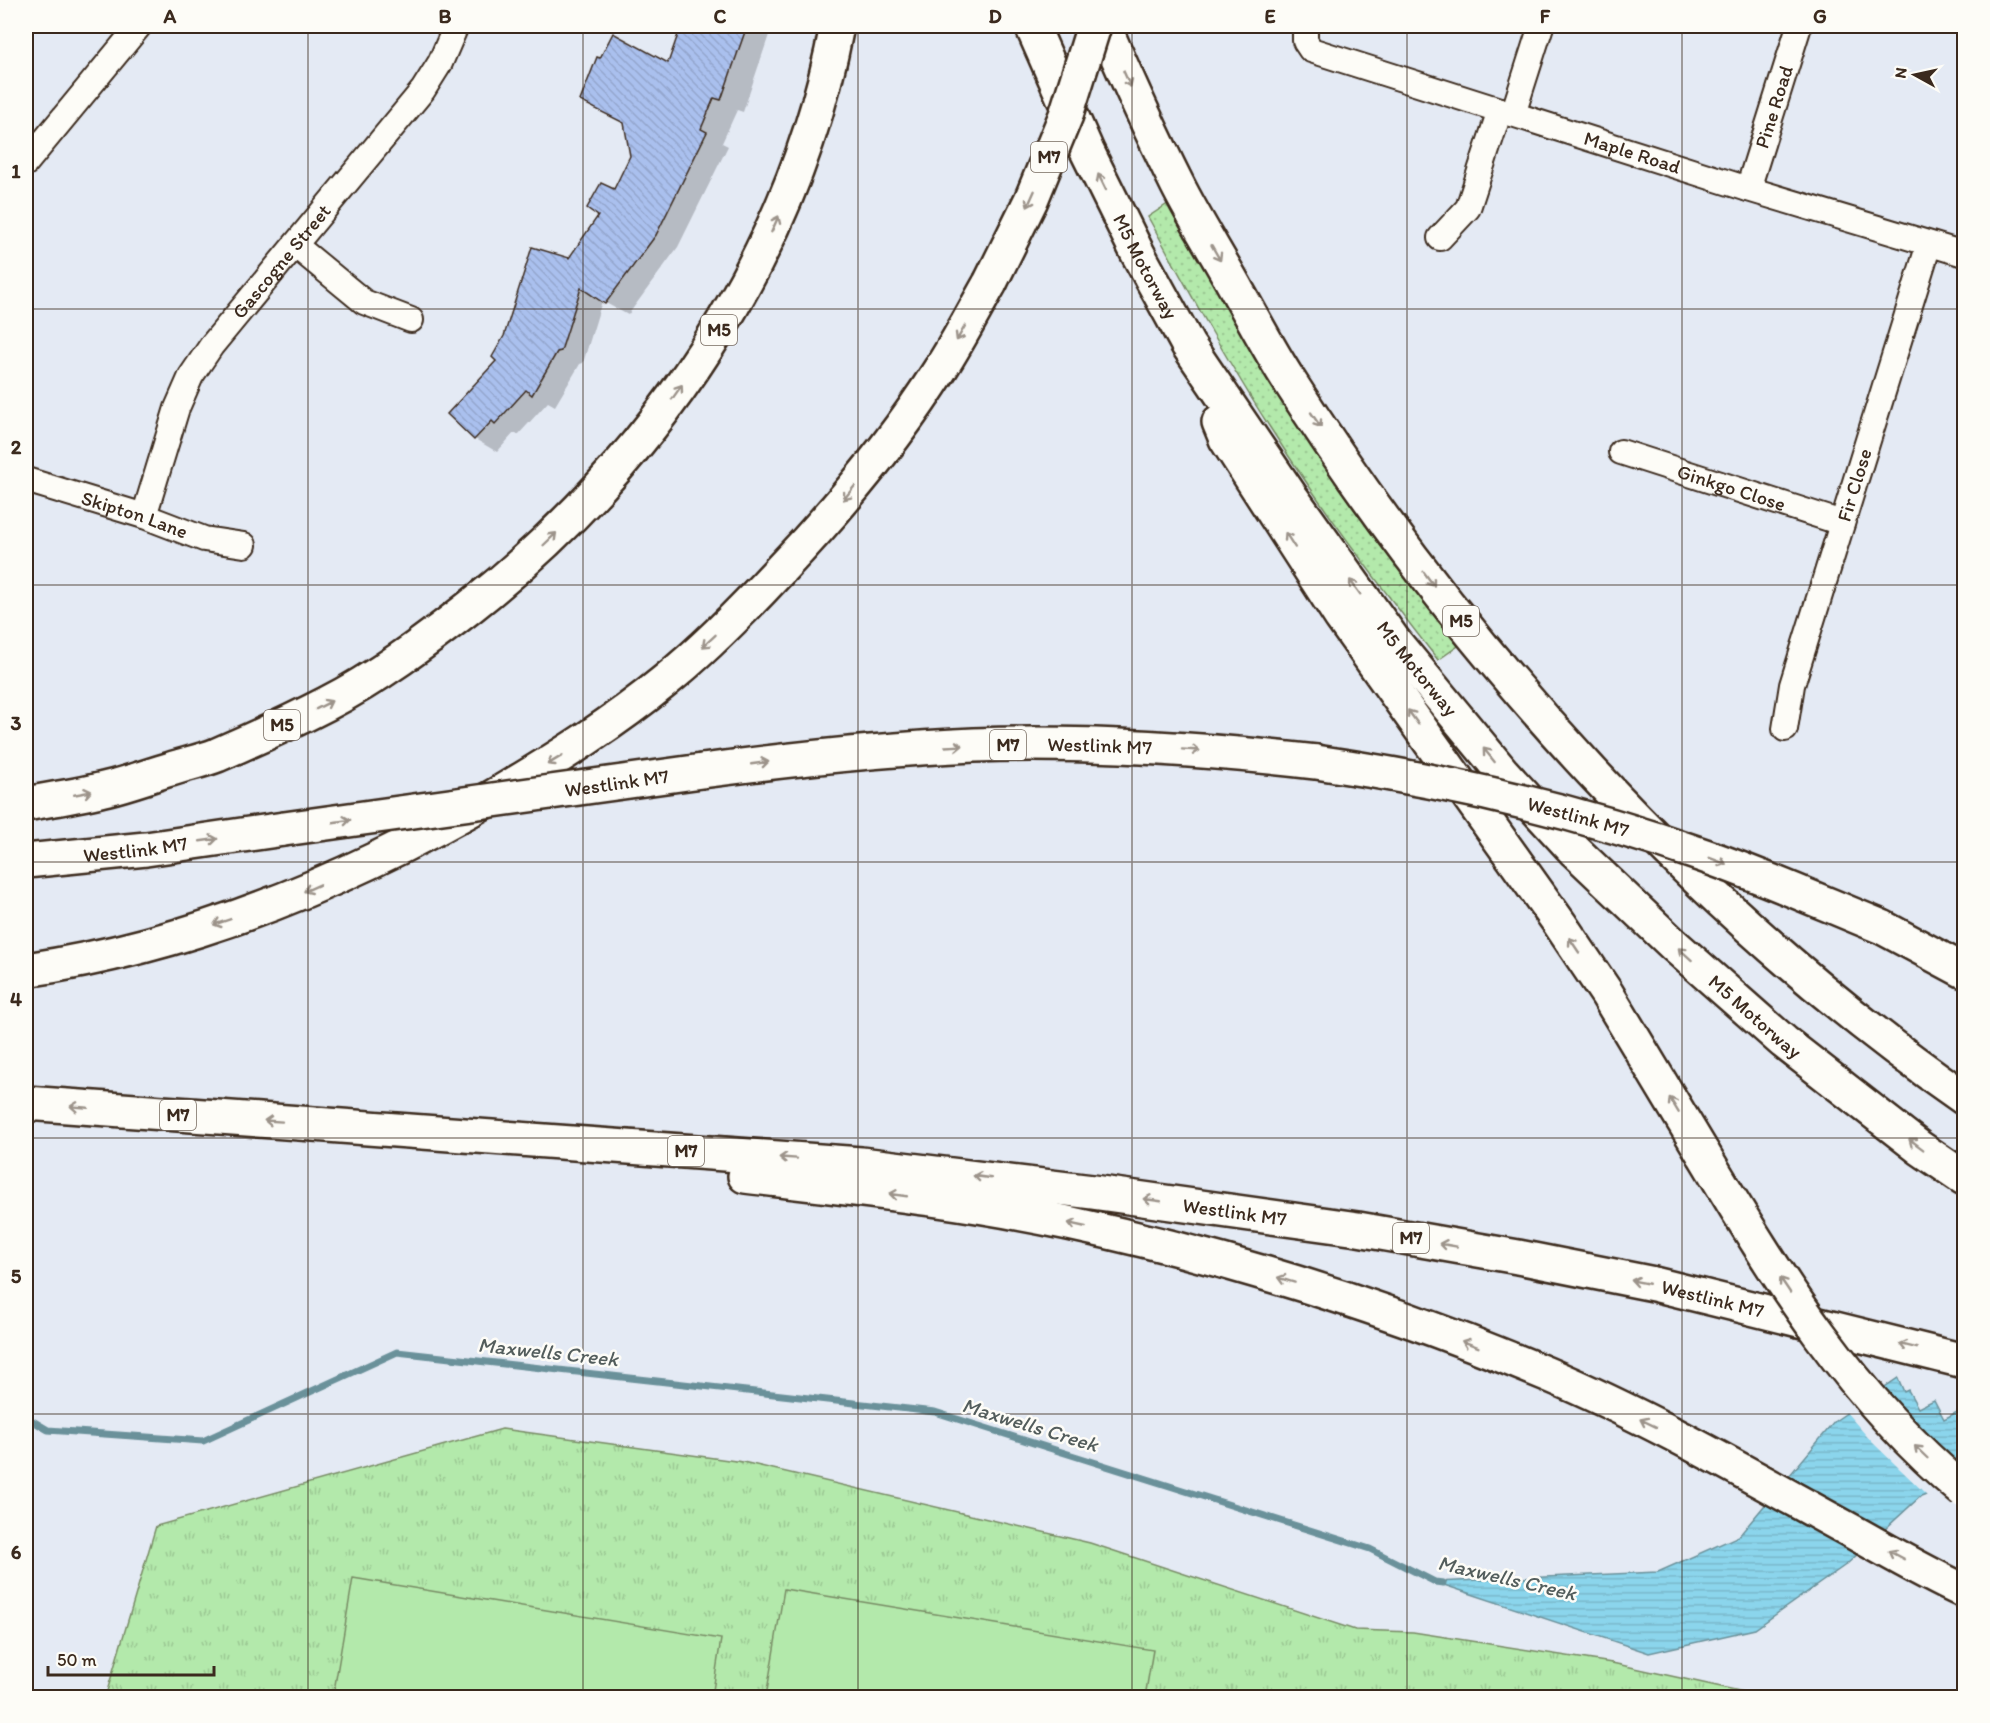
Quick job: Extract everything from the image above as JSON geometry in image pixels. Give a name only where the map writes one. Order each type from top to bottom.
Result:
[{"type":"highway","name":"M5","points":[[26,804],[108,789],[214,756],[327,704],[383,670],[440,631],[506,579],[578,512],[649,430],[701,357],[742,290],[789,191],[809,133],[837,26]]},
{"type":"highway","name":"M5 Motorway","points":[[1032,26],[1087,151],[1137,252],[1188,345],[1292,498],[1394,640],[1503,773],[1575,851],[1674,945],[1784,1042],[1920,1148],[1965,1178]]},
{"type":"highway","name":"M7","points":[[26,970],[104,957],[147,945],[277,903],[385,856],[460,816],[573,748],[665,681],[752,601],[825,522],[885,448],[941,369],[990,283],[1031,200],[1066,115],[1094,26]]},
{"type":"highway","name":"M5","points":[[1104,26],[1136,100],[1179,187],[1287,377],[1376,508],[1455,614],[1541,714],[1686,868],[1780,954],[1866,1024],[1965,1098]]},
{"type":"highway","points":[[1188,345],[1226,439],[1267,505],[1341,616],[1560,924],[1607,994],[1704,1155],[1818,1335],[1882,1413],[1944,1474],[1965,1491]]},
{"type":"highway","name":"Westlink M7","points":[[26,861],[146,849],[778,760],[976,745],[1170,748],[1243,753],[1316,762],[1474,789],[1628,830],[1765,878],[1882,927],[1906,921],[1956,956]]},
{"type":"highway","name":"Westlink M7","points":[[26,1103],[861,1164],[964,1175],[1358,1229],[1654,1284],[1965,1361]]},
{"type":"highway","points":[[331,1126],[887,1193],[1018,1213],[1106,1231],[1217,1259],[1328,1292],[1404,1318],[1549,1375],[1701,1449],[1956,1587]]},
{"type":"street","points":[[26,163],[139,26]]},
{"type":"street","name":"Gascogne Street","points":[[144,516],[177,408],[191,376],[212,345],[423,90],[440,63],[456,26]]},
{"type":"street","points":[[1440,238],[1468,208],[1541,26]]},
{"type":"street","name":"Pine Road","points":[[1748,189],[1799,26]]},
{"type":"street","name":"Maple Road","points":[[1305,33],[1311,50],[1748,189],[1965,254]]},
{"type":"street","name":"Fir Close","points":[[1785,729],[1792,685],[1929,244]]},
{"type":"street","points":[[296,246],[364,302],[411,320]]},
{"type":"street","name":"Ginkgo Close","points":[[1621,452],[1842,523]]},
{"type":"street","name":"Skipton Lane","points":[[26,480],[144,516],[204,539],[244,544]]},
{"type":"green space","points":[[1169,203],[1261,364],[1320,459],[1369,530],[1458,646],[1438,660],[1372,574],[1309,486],[1222,349],[1148,217]]},
{"type":"green space","points":[[502,1429],[743,1462],[1090,1543],[1355,1630],[1413,1632],[1612,1663],[1744,1692],[1756,1697],[105,1698],[156,1526]]},
{"type":"green space","points":[[353,1578],[721,1639],[712,1697],[333,1697]]},
{"type":"green space","points":[[784,1589],[1153,1650],[1145,1697],[766,1697]]},
{"type":"water","points":[[1898,1378],[1904,1392],[1908,1390],[1918,1408],[1934,1400],[1944,1419],[1963,1409],[1964,1479],[1921,1496],[1847,1564],[1755,1629],[1649,1653],[1435,1582],[1658,1572],[1739,1536],[1835,1421]]},
{"type":"pier","points":[[1882,1386],[1906,1413],[1964,1468],[1964,1482],[1928,1496],[1872,1442],[1845,1411]]},
{"type":"building","points":[[681,26],[747,26],[721,100],[714,98],[701,129],[707,132],[656,235],[605,304],[581,288],[561,351],[557,352],[532,395],[526,390],[495,424],[492,421],[474,440],[447,414],[496,361],[492,357],[504,336],[532,247],[569,258],[598,216],[587,208],[601,183],[614,189],[630,156],[624,123],[580,101],[597,57],[600,58],[613,33],[668,63]]},
{"type":"waterway","name":"Maxwells Creek","points":[[26,1417],[48,1430],[203,1441],[397,1352],[935,1412],[1370,1549],[1435,1582],[1443,1583]]}]
